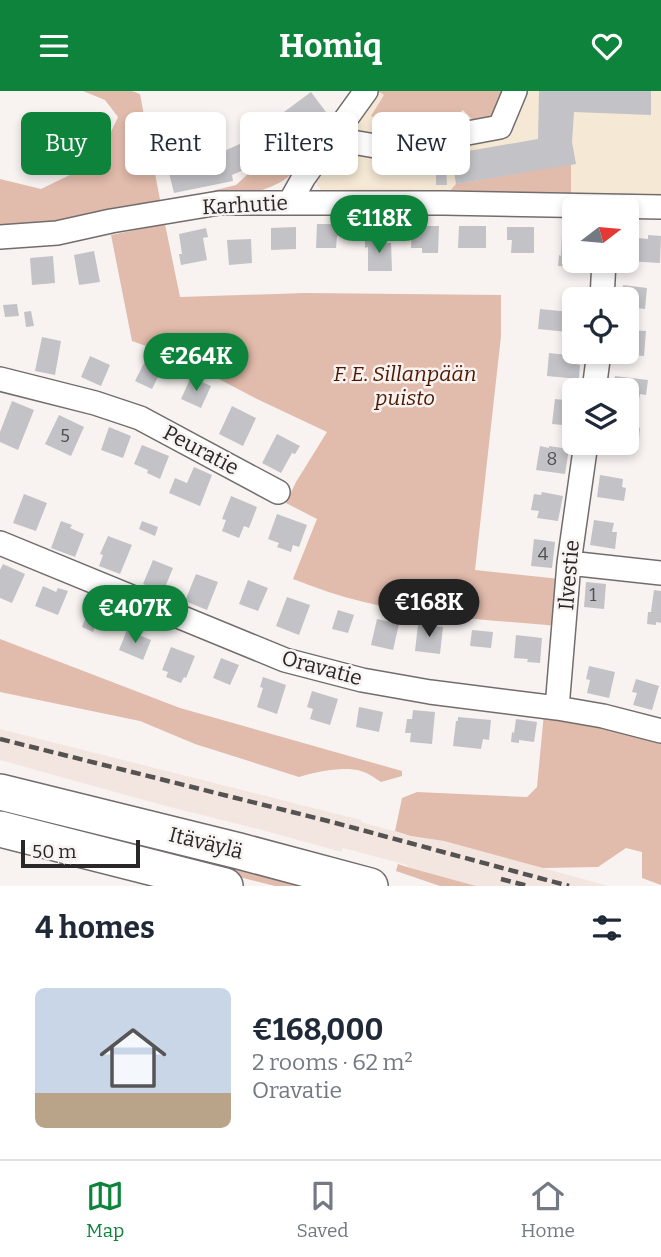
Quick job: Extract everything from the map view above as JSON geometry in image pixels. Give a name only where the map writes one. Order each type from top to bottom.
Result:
[{"type":"highway","name":"Itäväylä","points":[[0,792],[370,886]]},
{"type":"highway","name":"Itäväylä","points":[[0,829],[225,886]]},
{"type":"street","points":[[351,112],[366,91]]},
{"type":"street","points":[[358,143],[387,148],[500,127],[515,91]]},
{"type":"street","points":[[290,202],[305,175]]},
{"type":"street","name":"Karhutie","points":[[0,237],[57,233],[219,203],[562,206]]},
{"type":"street","name":"Karhutie","points":[[639,207],[661,207]]},
{"type":"street","name":"Peuratie","points":[[0,379],[96,403],[140,418],[278,492]]},
{"type":"street","name":"Ilvestie","points":[[557,708],[569,563],[584,455]]},
{"type":"street","name":"Oravatie","points":[[0,543],[285,660],[362,680],[430,692],[557,708],[603,716],[661,731]]},
{"type":"street","points":[[569,563],[661,573]]},
{"type":"shaded area","points":[[376,91],[661,91],[661,201],[639,201],[639,196],[562,196],[562,199],[325,195],[317,185],[314,175],[358,175],[358,115]]},
{"type":"shaded area","points":[[0,729],[361,820],[411,836],[444,841],[609,886],[476,886],[343,848],[341,852],[0,760]]},
{"type":"green space","points":[[83,91],[132,91],[140,94],[143,112],[125,112],[125,175],[155,175],[161,205],[57,222],[0,227],[0,179],[41,189],[70,175],[111,175],[111,132],[118,117],[105,100]]},
{"type":"green space","points":[[378,91],[507,91],[491,119],[475,122],[470,117],[470,112],[463,110],[373,112],[384,95]]},
{"type":"green space","points":[[571,164],[571,196],[562,196],[562,198],[449,192],[456,184]]},
{"type":"green space","points":[[247,175],[290,175],[263,190],[232,196],[172,201],[236,185]]},
{"type":"green space","name":"F. E. Sillanpään puisto","points":[[165,224],[180,297],[305,293],[501,295],[501,336],[475,570],[560,579],[556,626],[387,607],[293,579],[317,519],[286,503],[327,432],[179,358],[132,341],[111,235]]},
{"type":"green space","points":[[0,639],[180,708],[402,771],[402,776],[381,782],[364,772],[338,769],[299,777],[195,744],[140,721],[0,692]]},
{"type":"green space","points":[[544,713],[661,738],[661,885],[642,878],[642,852],[626,848],[598,867],[543,868],[444,841],[395,831],[402,798],[417,792],[527,797],[537,787]]},
{"type":"green space","points":[[0,804],[327,886],[275,886],[0,817]]},
{"type":"green space","points":[[398,864],[476,886],[440,886],[396,871]]},
{"type":"building","points":[[539,91],[651,91],[651,115],[574,112],[572,142],[576,164],[456,184],[454,175],[470,175],[470,151],[538,139]]},
{"type":"building","points":[[311,92],[326,112],[284,112]]},
{"type":"building","points":[[240,144],[240,171],[232,175],[233,181],[174,193],[170,175],[226,175],[226,150]]},
{"type":"building","points":[[436,175],[446,175],[447,185],[436,185]]},
{"type":"building","points":[[317,224],[344,224],[343,236],[337,236],[336,248],[316,248]]},
{"type":"building","points":[[412,226],[439,226],[438,253],[422,253],[422,248],[411,248]]},
{"type":"building","points":[[459,226],[486,226],[486,248],[458,248]]},
{"type":"building","points":[[296,227],[296,249],[271,250],[271,228]]},
{"type":"building","points":[[507,227],[534,227],[534,253],[511,253],[512,240],[507,240]]},
{"type":"building","points":[[206,228],[208,237],[203,238],[207,260],[181,265],[179,234]]},
{"type":"building","points":[[562,234],[562,266],[558,266],[559,255],[561,256]]},
{"type":"building","points":[[648,235],[661,236],[660,263],[639,262],[639,238],[648,239]]},
{"type":"building","points":[[365,238],[379,238],[379,243],[391,243],[392,271],[368,271],[368,247],[365,248]]},
{"type":"building","points":[[251,239],[252,263],[229,265],[227,240]]},
{"type":"building","points":[[94,251],[100,282],[79,285],[74,255]]},
{"type":"building","points":[[53,256],[55,283],[32,285],[30,258]]},
{"type":"building","points":[[639,287],[647,288],[645,309],[639,308]]},
{"type":"building","points":[[17,304],[19,316],[5,317],[3,305]]},
{"type":"building","points":[[540,309],[562,311],[562,331],[538,329]]},
{"type":"building","points":[[31,311],[34,326],[26,327],[24,312]]},
{"type":"building","points":[[639,331],[646,331],[644,356],[639,356]]},
{"type":"building","points":[[42,337],[61,341],[55,375],[35,371]]},
{"type":"building","points":[[549,353],[562,354],[562,364],[580,365],[579,378],[547,376]]},
{"type":"building","points":[[90,356],[110,365],[101,386],[81,377]]},
{"type":"building","points":[[145,361],[162,369],[152,389],[135,381]]},
{"type":"building","points":[[191,377],[211,386],[201,408],[181,399]]},
{"type":"building","points":[[639,379],[648,380],[646,395],[640,394],[639,400]]},
{"type":"building","points":[[555,399],[562,400],[562,425],[552,424]]},
{"type":"building","points":[[12,401],[34,410],[18,450],[0,442],[0,432]]},
{"type":"building","points":[[232,406],[256,418],[243,446],[219,434]]},
{"type":"building","points":[[59,415],[84,427],[71,456],[45,444]]},
{"type":"building","points":[[109,427],[131,436],[123,458],[101,450]]},
{"type":"building","points":[[277,434],[300,446],[295,454],[292,453],[281,473],[262,463]]},
{"type":"building","points":[[142,445],[169,456],[160,479],[134,464]]},
{"type":"building","points":[[540,446],[562,448],[562,455],[568,455],[565,474],[536,470]]},
{"type":"building","points":[[194,467],[212,475],[200,506],[169,493],[175,478],[187,483]]},
{"type":"building","points":[[600,475],[623,479],[622,487],[626,488],[624,501],[597,497]]},
{"type":"building","points":[[542,492],[563,496],[558,521],[537,518],[539,511],[531,510],[534,494],[541,495]]},
{"type":"building","points":[[24,494],[47,503],[36,531],[13,523]]},
{"type":"building","points":[[231,496],[257,507],[249,528],[244,526],[239,538],[222,531],[226,520],[222,519]]},
{"type":"building","points":[[277,514],[307,525],[299,547],[293,545],[291,552],[277,547],[279,543],[268,539]]},
{"type":"building","points":[[594,520],[614,523],[612,532],[617,532],[615,549],[590,545]]},
{"type":"building","points":[[61,521],[84,534],[75,557],[51,548]]},
{"type":"building","points":[[142,521],[158,527],[155,536],[139,529]]},
{"type":"building","points":[[108,536],[132,545],[120,574],[99,566],[103,555],[100,554]]},
{"type":"building","points":[[534,539],[555,542],[552,568],[531,566]]},
{"type":"building","points":[[153,560],[173,568],[163,592],[143,584]]},
{"type":"building","points":[[3,564],[25,574],[12,603],[0,598],[0,570]]},
{"type":"building","points":[[196,574],[218,582],[207,610],[185,601]]},
{"type":"building","points":[[248,580],[268,588],[258,611],[239,604]]},
{"type":"building","points":[[586,582],[606,584],[604,609],[584,607]]},
{"type":"building","points":[[43,586],[56,592],[58,588],[68,591],[58,615],[35,606]]},
{"type":"building","points":[[654,590],[661,591],[661,623],[656,622],[656,625],[647,624]]},
{"type":"building","points":[[287,597],[310,605],[299,635],[276,626]]},
{"type":"building","points":[[92,601],[112,609],[104,629],[96,625],[93,632],[82,627]]},
{"type":"building","points":[[338,610],[354,615],[348,633],[332,629]]},
{"type":"building","points":[[377,619],[399,624],[393,650],[371,645]]},
{"type":"building","points":[[418,625],[443,627],[440,654],[415,651]]},
{"type":"building","points":[[127,630],[151,640],[143,660],[119,650]]},
{"type":"building","points":[[472,630],[493,632],[491,648],[470,646]]},
{"type":"building","points":[[516,635],[542,638],[540,663],[514,658]]},
{"type":"building","points":[[171,647],[195,656],[186,678],[184,677],[181,683],[166,677],[168,672],[162,670]]},
{"type":"building","points":[[221,658],[239,665],[230,685],[213,678]]},
{"type":"building","points":[[589,666],[615,672],[609,698],[587,693]]},
{"type":"building","points":[[263,677],[286,685],[277,714],[257,707],[263,688],[260,687]]},
{"type":"building","points":[[636,679],[659,686],[652,710],[633,705],[637,693],[632,692]]},
{"type":"building","points":[[312,691],[338,699],[330,725],[310,719],[313,709],[307,707]]},
{"type":"building","points":[[359,707],[383,712],[379,732],[356,727]]},
{"type":"building","points":[[413,710],[435,712],[432,744],[410,742],[411,733],[405,733],[407,719],[412,719]]},
{"type":"building","points":[[458,717],[491,720],[489,740],[483,739],[481,749],[453,746]]},
{"type":"building","points":[[516,719],[537,722],[534,742],[511,742]]},
{"type":"railway","points":[[0,739],[332,822],[569,886]]},
{"type":"railway","points":[[501,879],[528,886]]}]
